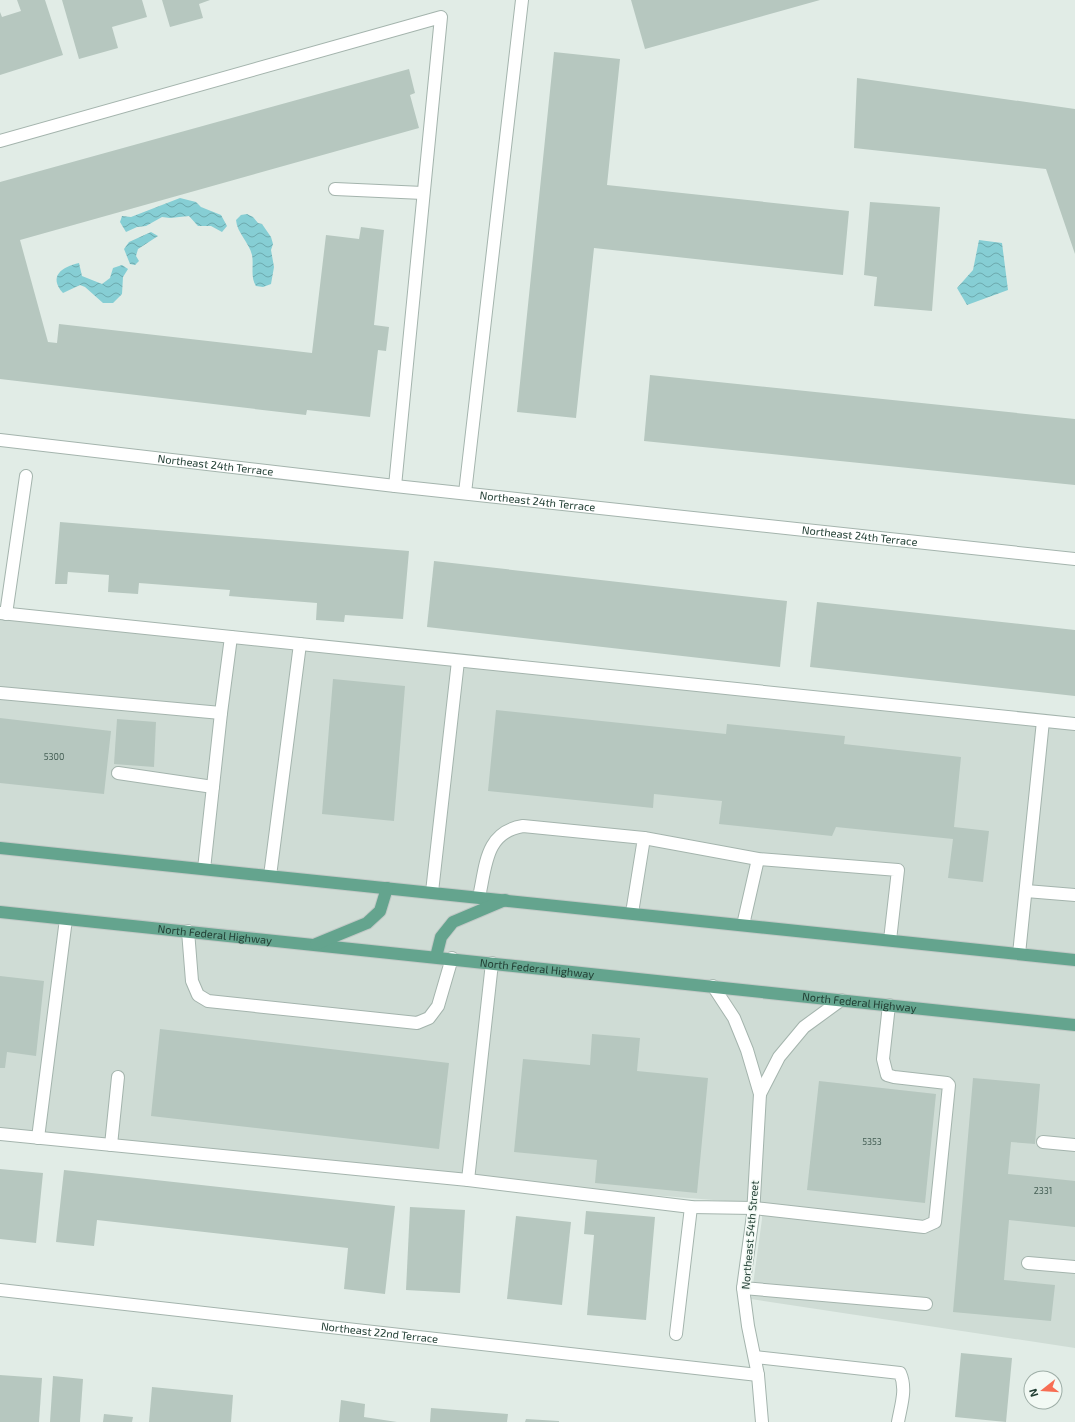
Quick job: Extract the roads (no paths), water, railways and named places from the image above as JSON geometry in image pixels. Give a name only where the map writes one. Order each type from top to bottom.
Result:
[{"type":"main road","points":[[0,848],[1075,960]]},
{"type":"main road","points":[[315,944],[367,923],[380,911],[387,888]]},
{"type":"main road","points":[[436,957],[441,937],[453,922],[506,900]]},
{"type":"main road","name":"North Federal Highway","points":[[0,912],[452,958],[1075,1025]]},
{"type":"street","points":[[465,493],[522,0]]},
{"type":"street","points":[[0,141],[441,18],[395,486]]},
{"type":"street","points":[[335,189],[423,193]]},
{"type":"street","name":"Northeast 24th Terrace","points":[[0,440],[395,486],[1075,559]]},
{"type":"street","points":[[26,476],[3,614],[1075,724]]},
{"type":"street","points":[[204,869],[231,637]]},
{"type":"street","points":[[270,876],[300,644]]},
{"type":"street","points":[[432,892],[458,661]]},
{"type":"street","points":[[0,693],[221,713]]},
{"type":"street","points":[[1019,954],[1043,721]]},
{"type":"street","points":[[118,773],[213,787]]},
{"type":"street","points":[[479,897],[490,850],[498,835],[511,828],[523,826],[644,838],[758,859],[898,870],[890,940]]},
{"type":"street","points":[[632,913],[644,838]]},
{"type":"street","points":[[743,925],[758,859]]},
{"type":"street","points":[[1026,891],[1075,895]]},
{"type":"street","points":[[38,1138],[66,919]]},
{"type":"street","points":[[188,931],[192,981],[198,995],[208,1001],[417,1023],[428,1018],[438,1006],[452,958]]},
{"type":"street","points":[[468,1180],[492,963]]},
{"type":"street","name":"Northeast 54th Street","points":[[713,986],[734,1018],[747,1050],[760,1094],[754,1208],[743,1288],[748,1326],[758,1375],[762,1422]]},
{"type":"street","name":"Northeast 54th Street","points":[[760,1094],[779,1057],[804,1027],[841,1000]]},
{"type":"street","points":[[0,1134],[468,1180],[691,1208],[754,1208],[924,1227],[934,1222],[949,1085],[947,1082],[887,1075],[883,1058],[889,1005]]},
{"type":"street","points":[[111,1145],[118,1077]]},
{"type":"street","points":[[1043,1142],[1075,1145]]},
{"type":"street","points":[[676,1334],[691,1208]]},
{"type":"street","points":[[1028,1263],[1075,1267]]},
{"type":"street","points":[[743,1288],[926,1304]]},
{"type":"street","name":"Northeast 22nd Terrace","points":[[0,1290],[758,1375]]},
{"type":"street","points":[[754,1356],[900,1373],[904,1382],[904,1391],[898,1422]]},
{"type":"water","points":[[180,198],[196,202],[201,207],[221,215],[227,226],[222,232],[211,226],[198,226],[189,216],[170,218],[162,217],[146,226],[137,227],[126,232],[120,222],[122,216],[131,217]]},
{"type":"water","points":[[247,214],[253,217],[258,223],[262,224],[271,237],[273,244],[271,250],[274,267],[271,284],[263,287],[256,286],[254,282],[252,255],[237,225],[236,220],[241,215]]},
{"type":"water","points":[[151,232],[158,236],[138,249],[136,256],[139,261],[135,265],[130,264],[124,249],[129,242]]},
{"type":"water","points":[[979,240],[1002,243],[1008,290],[967,305],[957,288],[973,270]]},
{"type":"water","points":[[79,263],[82,276],[102,284],[110,278],[113,268],[122,265],[128,269],[123,277],[122,294],[113,303],[103,303],[85,287],[80,285],[63,293],[57,282],[59,273],[67,267]]}]
